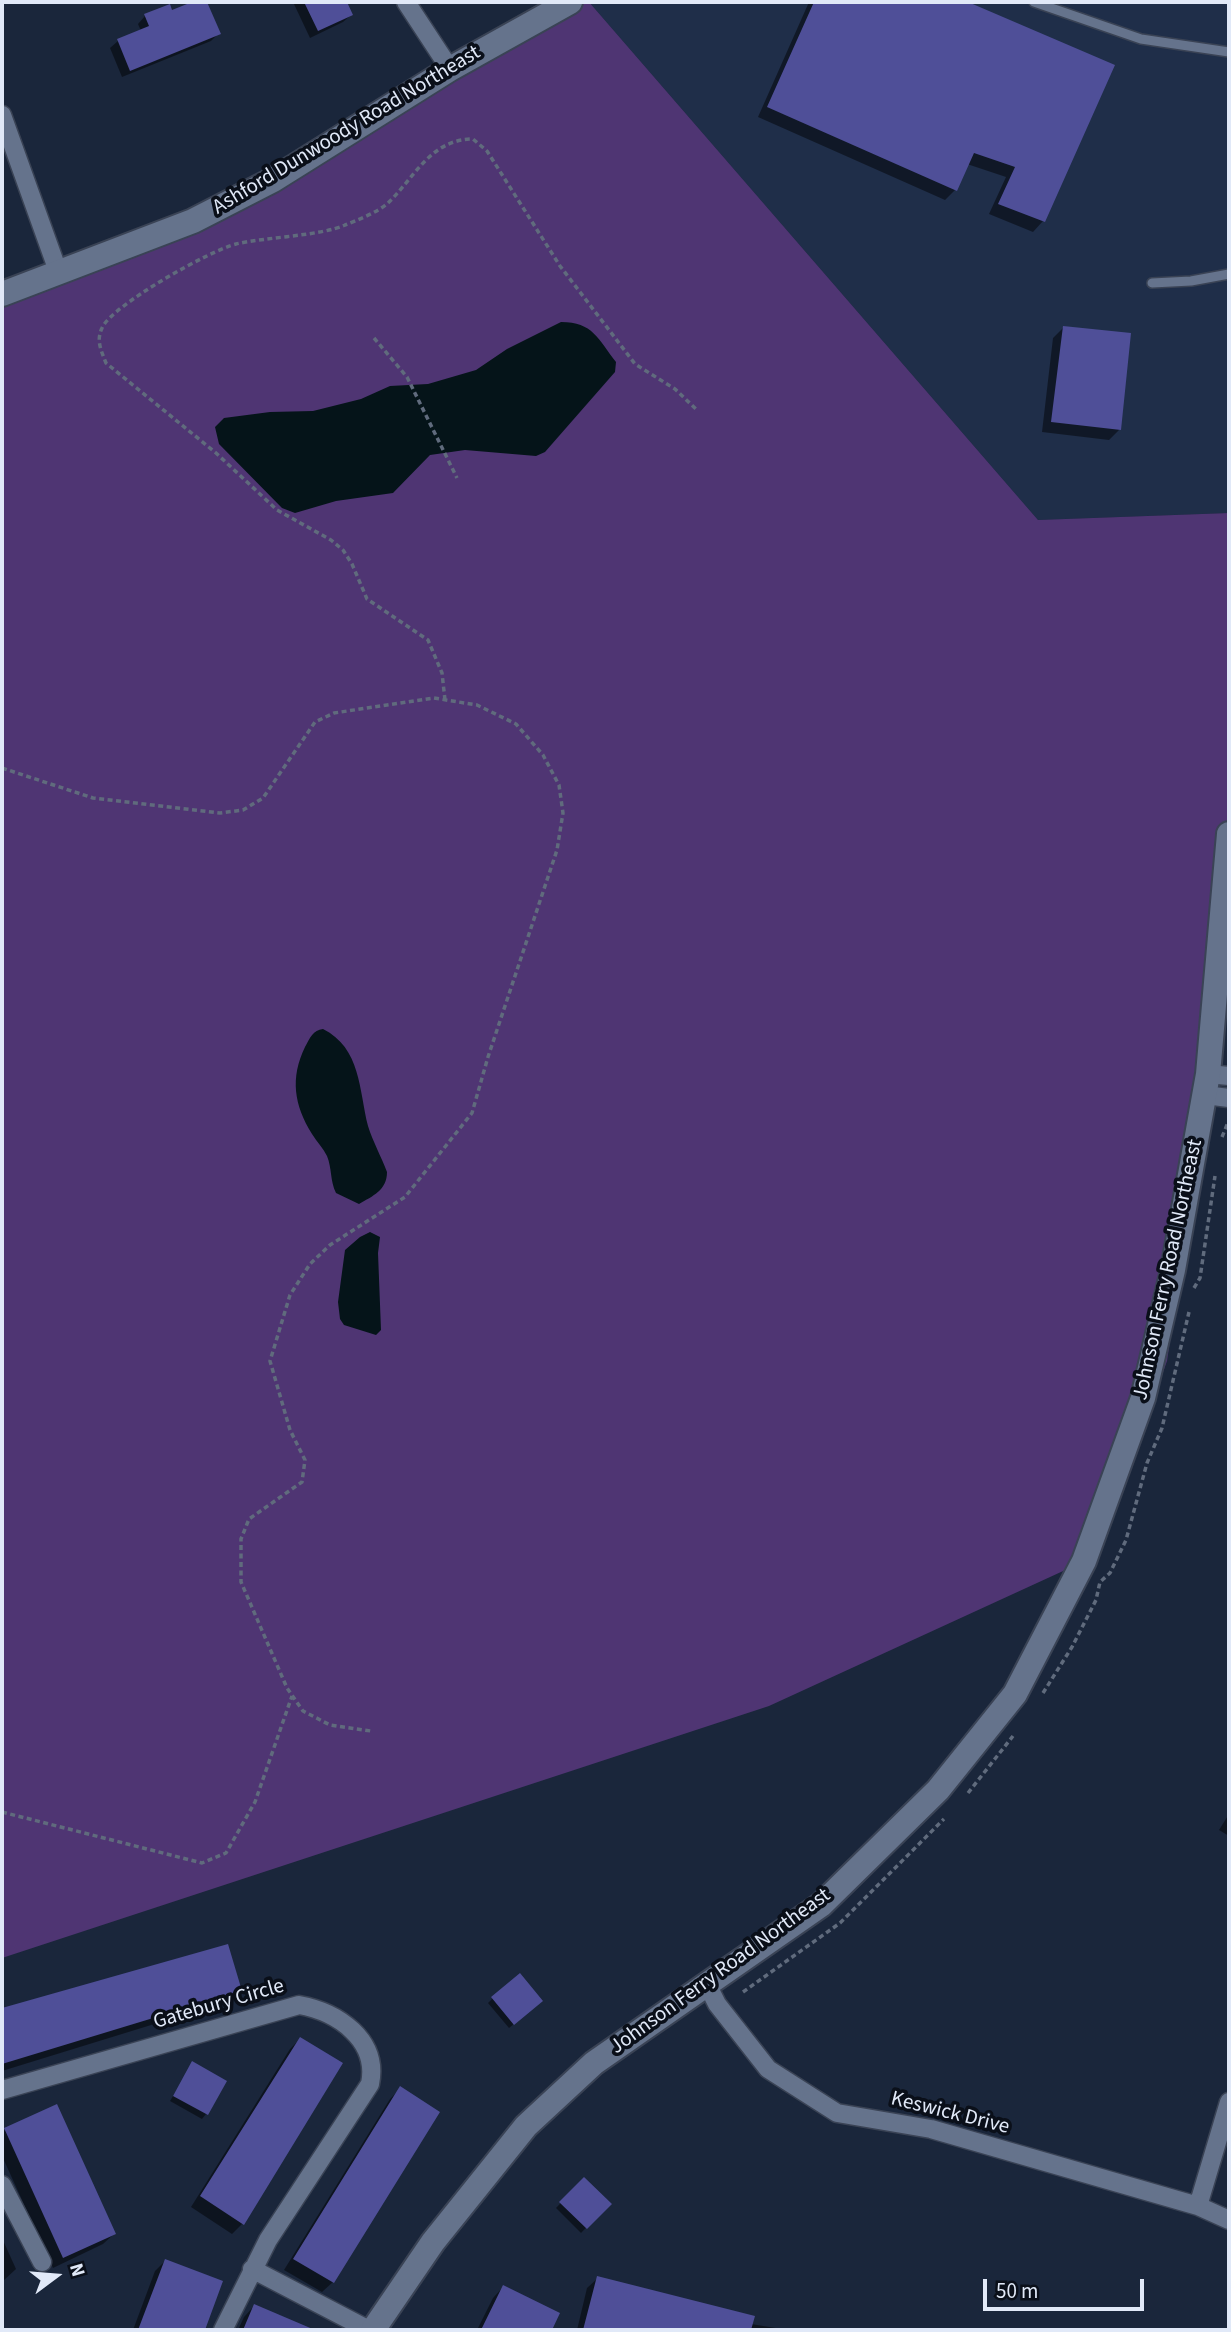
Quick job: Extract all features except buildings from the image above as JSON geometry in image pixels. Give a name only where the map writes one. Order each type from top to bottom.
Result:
[{"type":"main road","name":"Ashford Dunwoody Road Northeast","points":[[2,295],[193,221],[242,196],[450,69],[570,2]]},
{"type":"main road","name":"Johnson Ferry Road Northeast","points":[[371,2330],[433,2242],[526,2126],[594,2063],[821,1905],[938,1790],[1021,1683],[1084,1562],[1143,1398],[1218,1086],[1229,834]]},
{"type":"street","points":[[406,2],[450,69]]},
{"type":"street","points":[[2,115],[59,274]]},
{"type":"street","name":"Keswick Drive","points":[[707,1984],[717,2004],[768,2069],[837,2113],[931,2129],[1198,2206],[1229,2220]]},
{"type":"street","name":"Gatebury Circle","points":[[2,2090],[299,2005],[324,2010],[355,2033],[370,2053],[373,2070],[370,2084],[252,2269],[223,2330]]},
{"type":"street","points":[[1198,2206],[1229,2102]]},
{"type":"street","points":[[2,2185],[42,2262]]},
{"type":"street","points":[[252,2269],[371,2330]]},
{"type":"lane","points":[[1034,2],[1141,39],[1229,52]]},
{"type":"lane","points":[[1152,283],[1191,281],[1229,274]]},
{"type":"path","points":[[445,700],[442,673],[428,640],[367,599],[343,550],[331,540],[277,510],[216,453],[106,363],[98,343],[103,326],[114,313],[151,286],[232,245],[343,226],[386,205],[439,147],[458,139],[473,139],[487,151],[560,266],[635,364],[675,389],[698,411]]},
{"type":"path","points":[[374,338],[407,377],[457,478]]},
{"type":"path","points":[[2,768],[93,798],[220,813],[243,810],[263,798],[316,722],[334,713],[434,698],[477,705],[516,724],[543,755],[559,785],[563,813],[557,850],[488,1057],[472,1114],[405,1197],[330,1245],[310,1264],[290,1294],[270,1361],[290,1430],[305,1460],[302,1482],[249,1520],[242,1539],[241,1582],[253,1616],[292,1695],[303,1711],[330,1725],[371,1731]]},
{"type":"path","points":[[2,1812],[201,1863],[226,1853],[255,1802],[292,1695]]},
{"type":"shaded area","points":[[582,2],[589,2],[1038,520],[1229,513],[1229,939],[1167,1361],[1098,1555],[769,1706],[2,1958],[2,299],[256,186]]},
{"type":"shaded area","points":[[589,2],[1229,2],[1229,513],[1038,520]]},
{"type":"shaded area","points":[[561,322],[581,325],[594,333],[616,362],[615,372],[545,452],[536,456],[465,450],[430,455],[393,493],[336,501],[295,513],[282,508],[219,444],[215,427],[224,418],[270,412],[313,411],[361,399],[390,386],[428,384],[476,370],[507,349]]},
{"type":"shaded area","points":[[323,1029],[345,1047],[352,1059],[368,1126],[387,1172],[382,1188],[359,1204],[336,1193],[327,1156],[306,1123],[298,1102],[296,1081],[300,1058],[312,1035]]},
{"type":"shaded area","points":[[370,1232],[380,1237],[378,1253],[381,1330],[376,1335],[344,1325],[340,1319],[338,1302],[345,1250]]}]
